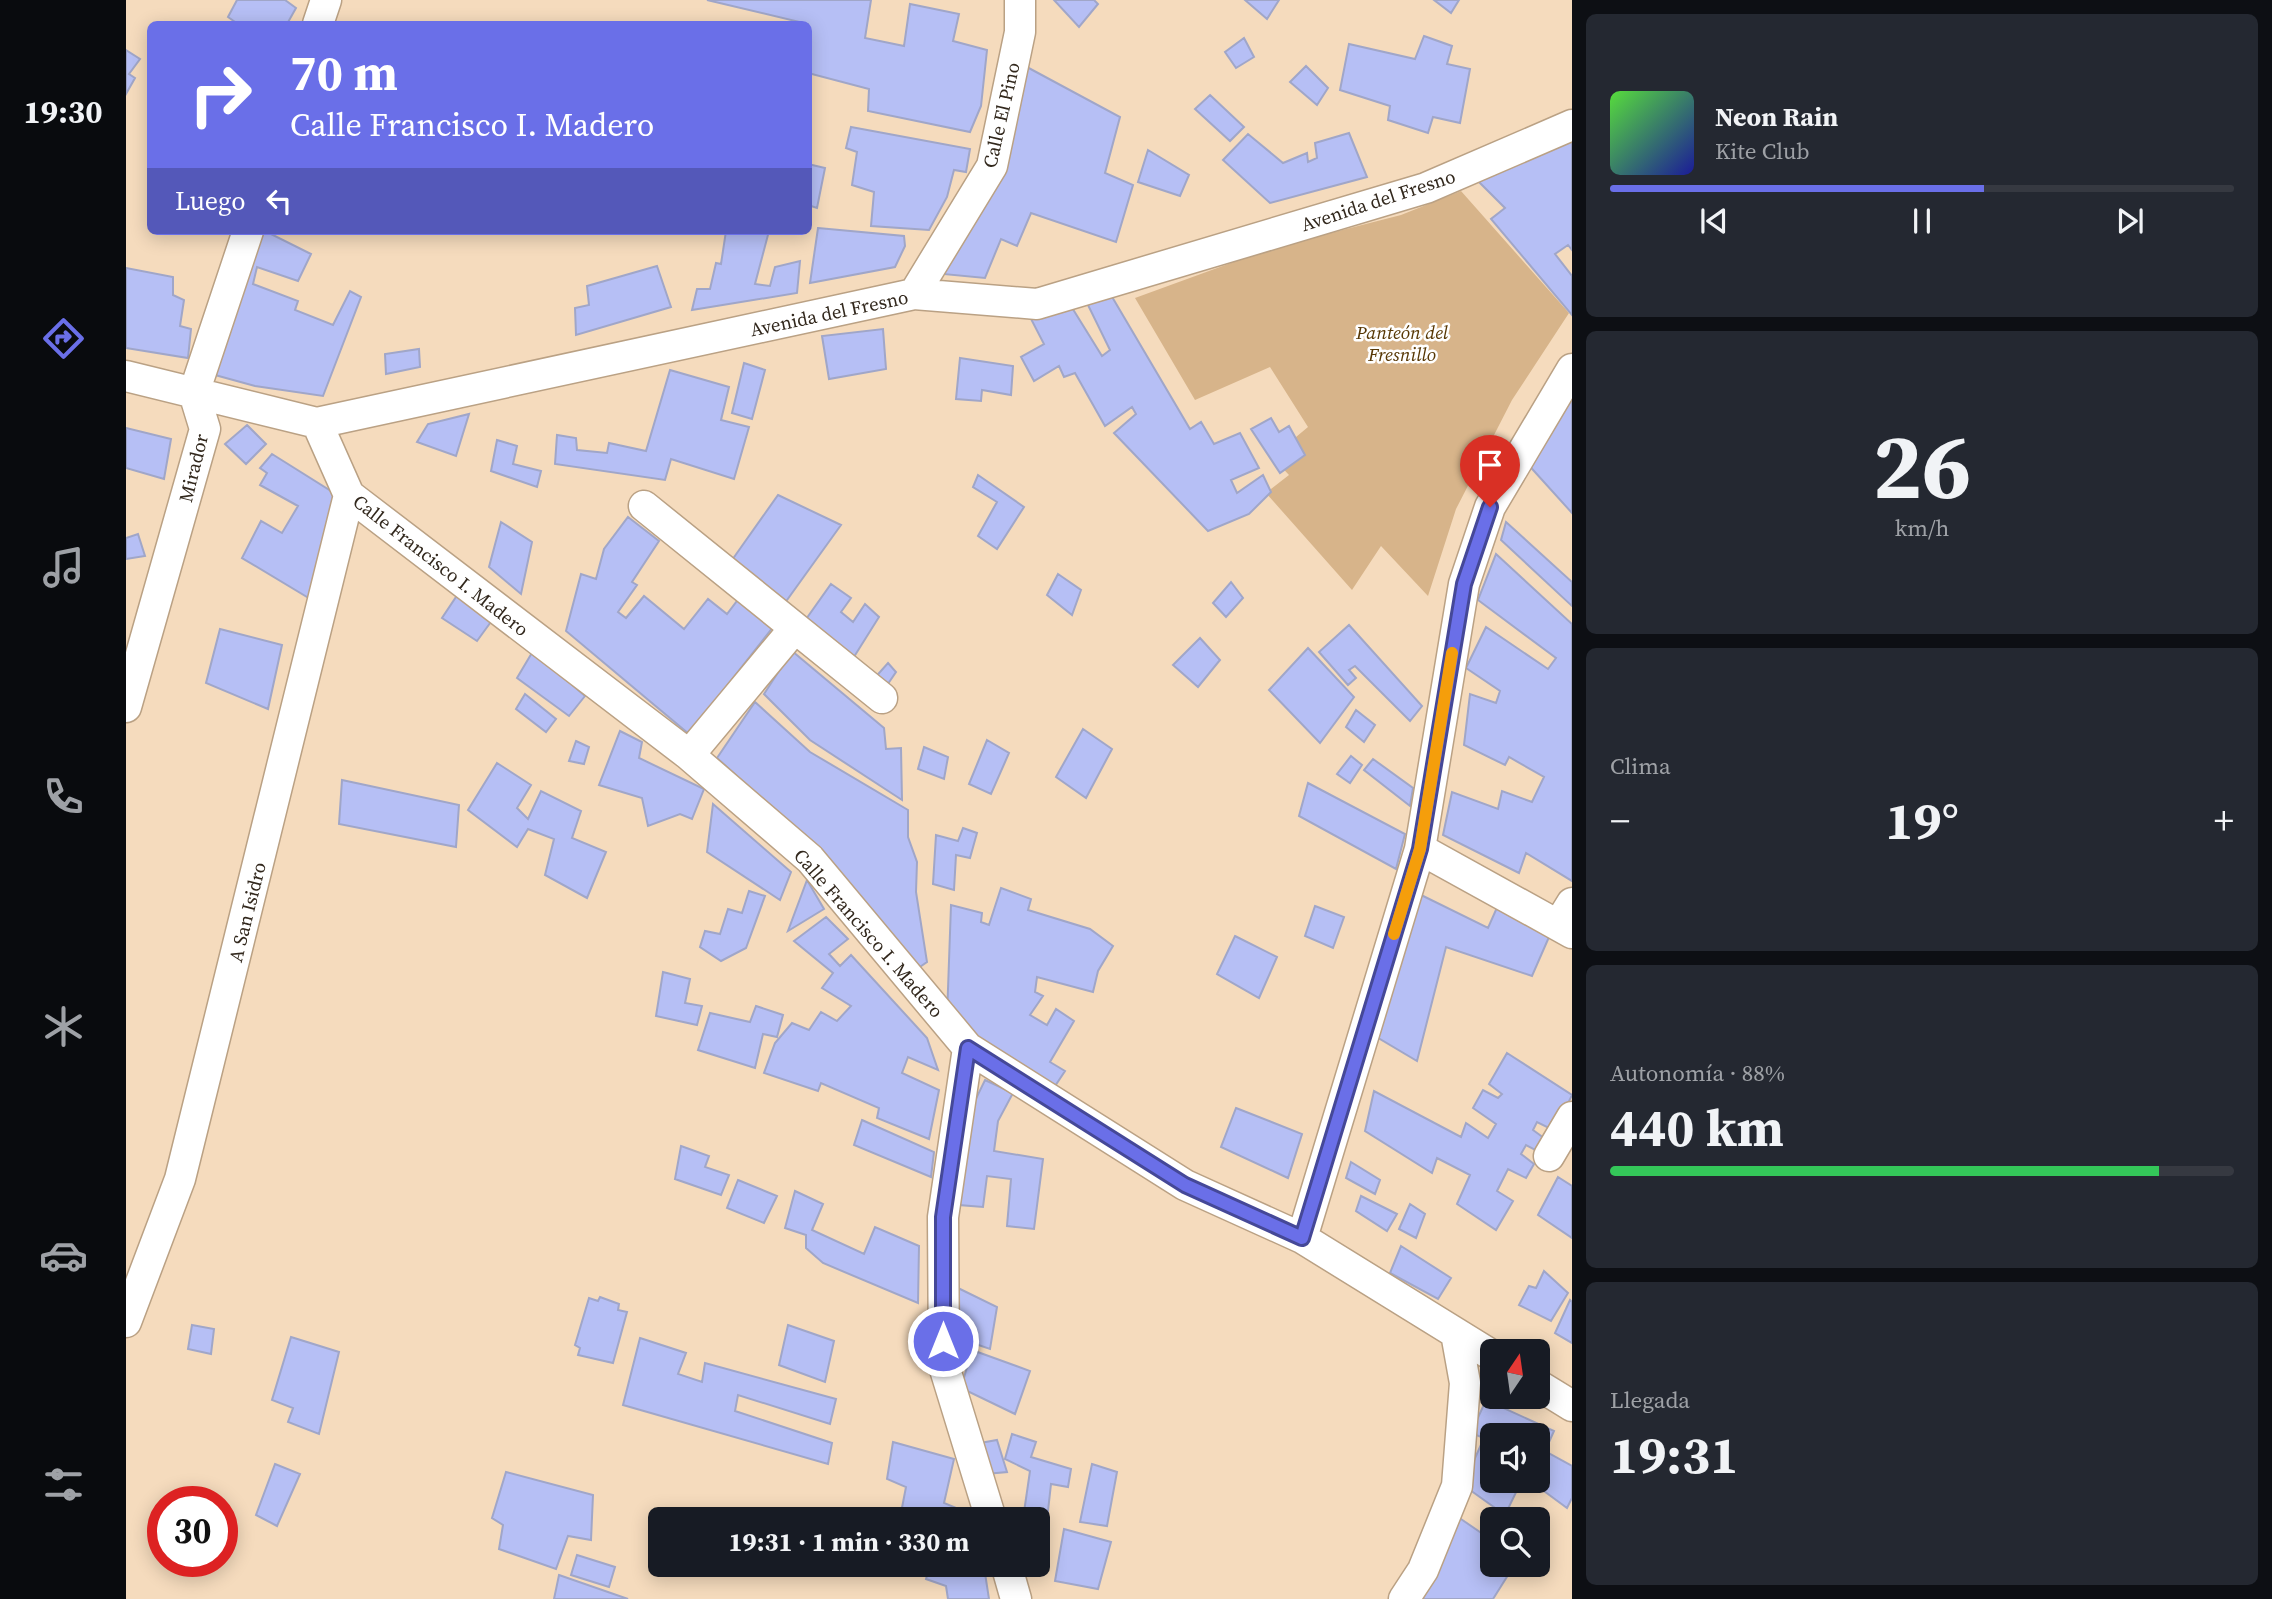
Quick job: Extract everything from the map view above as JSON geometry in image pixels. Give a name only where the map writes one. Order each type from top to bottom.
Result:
[{"type":"street","points":[[319,21],[326,0]]},
{"type":"street","name":"Calle El Pino","points":[[914,294],[992,166],[1020,32],[1020,0]]},
{"type":"street","name":"Avenida del Fresno","points":[[317,423],[914,294],[1037,304],[1426,188],[1572,125]]},
{"type":"street","points":[[194,393],[247,235]]},
{"type":"street","points":[[1302,1238],[1420,849],[1464,584],[1490,507],[1572,369]]},
{"type":"street","points":[[126,376],[317,423]]},
{"type":"street","name":"Mirador","points":[[126,707],[205,429],[194,393]]},
{"type":"street","name":"Calle Francisco I. Madero","points":[[317,423],[349,495],[689,755],[810,859],[968,1048],[1185,1185],[1302,1238],[1480,1348]]},
{"type":"street","name":"A San Isidro","points":[[126,1322],[180,1180],[349,495]]},
{"type":"street","points":[[644,506],[882,698]]},
{"type":"street","points":[[689,755],[794,629]]},
{"type":"street","points":[[1420,849],[1568,920]]},
{"type":"street","points":[[968,1048],[943,1217],[944,1366],[987,1507]]},
{"type":"street","points":[[1549,1156],[1572,1116]]},
{"type":"street","points":[[1404,1599],[1423,1570],[1457,1486],[1465,1383],[1456,1333]]},
{"type":"street","points":[[1550,1392],[1572,1406]]},
{"type":"street","points":[[1010,1577],[1016,1599]]},
{"type":"green space","name":"Panteón del Fresnillo","points":[[1461,191],[1569,313],[1512,400],[1456,509],[1428,596],[1381,546],[1352,590],[1266,493],[1289,475],[1272,457],[1308,427],[1270,367],[1195,400],[1135,298],[1272,248],[1401,215]]},
{"type":"building","points":[[237,0],[285,0],[296,8],[289,21],[234,21],[228,17]]},
{"type":"building","points":[[707,0],[871,0],[865,38],[904,46],[910,4],[959,14],[953,41],[987,50],[981,106],[970,132],[868,111],[869,89],[812,74],[812,21],[795,21]]},
{"type":"building","points":[[1054,0],[1094,0],[1098,4],[1079,27]]},
{"type":"building","points":[[1245,0],[1279,0],[1267,19]]},
{"type":"building","points":[[1434,0],[1459,0],[1451,13]]},
{"type":"building","points":[[1424,36],[1452,46],[1447,64],[1470,69],[1460,123],[1433,117],[1428,133],[1388,120],[1390,106],[1340,90],[1349,44],[1415,59]]},
{"type":"building","points":[[1244,38],[1254,57],[1236,68],[1225,52]]},
{"type":"building","points":[[126,50],[140,59],[129,74],[135,78],[126,94]]},
{"type":"building","points":[[1025,66],[1120,117],[1105,173],[1133,185],[1116,242],[1031,213],[1017,246],[1001,239],[985,278],[943,274]]},
{"type":"building","points":[[1306,66],[1328,88],[1317,105],[1290,82]]},
{"type":"building","points":[[1210,95],[1244,127],[1230,141],[1195,109]]},
{"type":"building","points":[[851,127],[970,149],[966,172],[954,170],[947,197],[929,230],[871,226],[874,192],[852,185],[857,152],[846,148]]},
{"type":"building","points":[[1349,133],[1367,177],[1270,203],[1223,160],[1248,134],[1283,163],[1307,153],[1308,162],[1317,158],[1315,143]]},
{"type":"building","points":[[1572,139],[1572,250],[1568,245],[1555,254],[1572,276],[1572,315],[1491,219],[1505,208],[1477,180]]},
{"type":"building","points":[[1148,150],[1189,175],[1180,196],[1138,182]]},
{"type":"building","points":[[812,165],[825,168],[817,208],[812,206]]},
{"type":"building","points":[[818,228],[904,236],[905,246],[895,267],[810,283]]},
{"type":"building","points":[[252,235],[273,235],[311,254],[298,281],[257,267],[253,284],[298,301],[295,310],[333,325],[350,291],[361,297],[323,396],[255,386],[215,375]]},
{"type":"building","points":[[725,235],[768,235],[755,284],[770,286],[775,267],[800,261],[797,293],[692,310],[697,289],[710,289],[716,263],[721,264]]},
{"type":"building","points":[[657,266],[671,307],[576,335],[575,308],[589,305],[587,286]]},
{"type":"building","points":[[126,268],[173,277],[173,295],[184,300],[180,326],[191,329],[188,358],[126,348]]},
{"type":"building","points":[[1108,290],[1190,429],[1201,422],[1214,444],[1240,433],[1259,468],[1231,480],[1237,493],[1263,475],[1271,492],[1249,514],[1208,531],[1114,433],[1136,414],[1132,407],[1105,426],[1075,373],[1064,377],[1059,366],[1034,381],[1021,357],[1044,344],[1029,315],[1066,298],[1102,356],[1110,350],[1086,301]]},
{"type":"building","points":[[883,329],[886,369],[829,379],[822,336]]},
{"type":"building","points":[[419,349],[420,367],[386,374],[385,354]]},
{"type":"building","points":[[960,358],[1013,366],[1011,395],[982,390],[981,401],[956,399]]},
{"type":"building","points":[[744,363],[765,370],[752,419],[732,413]]},
{"type":"building","points":[[670,370],[729,387],[721,420],[749,427],[734,479],[671,459],[665,480],[555,464],[557,435],[576,438],[577,450],[607,453],[609,443],[646,451]]},
{"type":"building","points":[[1572,377],[1572,513],[1525,461]]},
{"type":"building","points":[[469,414],[456,456],[417,442],[428,424]]},
{"type":"building","points":[[1271,418],[1279,432],[1289,426],[1305,455],[1280,473],[1251,429]]},
{"type":"building","points":[[247,425],[266,444],[246,464],[225,444]]},
{"type":"building","points":[[126,428],[171,439],[164,479],[126,468]]},
{"type":"building","points":[[497,440],[517,446],[513,464],[541,471],[537,487],[491,471]]},
{"type":"building","points":[[272,454],[342,498],[312,600],[242,558],[261,521],[282,533],[298,506],[260,485],[267,473],[260,468]]},
{"type":"building","points":[[978,475],[1024,507],[997,549],[978,536],[997,502],[973,487]]},
{"type":"building","points":[[778,495],[841,525],[782,607],[732,560]]},
{"type":"building","points":[[628,517],[659,541],[632,582],[637,585],[618,612],[626,618],[644,596],[684,629],[708,599],[727,614],[743,593],[777,622],[689,734],[566,631],[581,574],[596,579],[604,549]]},
{"type":"building","points":[[501,522],[532,542],[521,594],[489,567]]},
{"type":"building","points":[[1506,522],[1572,582],[1572,606],[1501,540]]},
{"type":"building","points":[[138,534],[145,556],[126,559],[126,538]]},
{"type":"building","points":[[1496,554],[1572,624],[1572,881],[1526,853],[1519,873],[1443,835],[1452,792],[1498,809],[1502,791],[1532,802],[1544,777],[1509,757],[1505,765],[1464,745],[1470,694],[1496,703],[1500,691],[1466,668],[1486,627],[1548,669],[1556,658],[1478,600]]},
{"type":"building","points":[[1058,574],[1081,590],[1072,615],[1047,595]]},
{"type":"building","points":[[1231,582],[1243,598],[1226,617],[1213,603]]},
{"type":"building","points":[[831,584],[851,598],[841,612],[853,622],[865,604],[879,617],[852,660],[804,622]]},
{"type":"building","points":[[458,594],[493,619],[477,641],[442,618]]},
{"type":"building","points":[[1349,625],[1422,706],[1410,721],[1355,666],[1349,670],[1356,678],[1348,685],[1319,652]]},
{"type":"building","points":[[220,629],[282,645],[268,709],[206,683]]},
{"type":"building","points":[[1200,638],[1220,660],[1198,687],[1173,665]]},
{"type":"building","points":[[1308,648],[1354,697],[1320,743],[1269,690]]},
{"type":"building","points":[[533,651],[585,696],[569,716],[517,678]]},
{"type":"building","points":[[792,651],[884,728],[886,749],[901,748],[902,800],[810,740],[764,694]]},
{"type":"building","points":[[888,663],[896,672],[883,691],[872,681]]},
{"type":"building","points":[[525,694],[556,719],[546,732],[516,709]]},
{"type":"building","points":[[755,702],[810,752],[908,810],[908,837],[917,862],[916,892],[927,962],[911,973],[818,850],[717,758]]},
{"type":"building","points":[[1356,710],[1375,725],[1364,742],[1346,727]]},
{"type":"building","points":[[1083,729],[1112,749],[1086,798],[1056,777]]},
{"type":"building","points":[[620,731],[642,742],[639,758],[704,789],[692,819],[680,814],[648,826],[642,798],[599,785]]},
{"type":"building","points":[[987,740],[1009,753],[991,794],[969,784]]},
{"type":"building","points":[[576,741],[589,747],[584,764],[569,761]]},
{"type":"building","points":[[924,747],[948,757],[944,779],[918,769]]},
{"type":"building","points":[[1351,756],[1362,765],[1350,783],[1337,774]]},
{"type":"building","points":[[1373,759],[1413,788],[1410,806],[1364,770]]},
{"type":"building","points":[[497,763],[531,785],[517,808],[528,819],[541,791],[581,811],[572,838],[606,852],[587,898],[545,875],[554,839],[528,829],[517,847],[468,810]]},
{"type":"building","points":[[342,780],[459,805],[456,847],[339,824]]},
{"type":"building","points":[[1308,783],[1405,834],[1396,869],[1299,816]]},
{"type":"building","points":[[713,804],[791,872],[780,900],[707,852]]},
{"type":"building","points":[[963,828],[977,833],[970,858],[956,855],[954,890],[933,884],[936,835],[958,841]]},
{"type":"building","points":[[807,880],[824,909],[788,931]]},
{"type":"building","points":[[1001,888],[1031,899],[1028,910],[1090,929],[1113,946],[1098,971],[1093,992],[1037,977],[1035,992],[1043,996],[1030,1015],[1047,1025],[1056,1009],[1074,1021],[1050,1062],[1065,1071],[1053,1089],[947,1017],[951,905],[982,913],[981,922],[989,925]]},
{"type":"building","points":[[749,891],[765,896],[746,948],[721,961],[700,947],[705,931],[720,934],[728,909],[742,913]]},
{"type":"building","points":[[1415,892],[1488,928],[1499,903],[1549,937],[1532,976],[1446,947],[1417,1061],[1375,1036]]},
{"type":"building","points":[[1315,906],[1344,917],[1333,948],[1305,936]]},
{"type":"building","points":[[826,917],[848,939],[829,954],[840,966],[851,955],[927,1038],[938,1070],[908,1057],[902,1073],[939,1090],[929,1139],[877,1118],[879,1108],[821,1083],[818,1091],[764,1073],[775,1043],[792,1023],[809,1030],[821,1012],[837,1021],[851,1006],[822,988],[833,973],[794,941]]},
{"type":"building","points":[[1235,936],[1277,957],[1259,998],[1217,974]]},
{"type":"building","points":[[663,972],[690,979],[685,1003],[702,1006],[697,1025],[656,1016]]},
{"type":"building","points":[[756,1006],[783,1015],[777,1037],[763,1034],[755,1068],[698,1050],[710,1013],[750,1022]]},
{"type":"building","points":[[1507,1053],[1572,1095],[1555,1131],[1537,1122],[1533,1130],[1548,1141],[1541,1153],[1526,1145],[1521,1154],[1534,1164],[1526,1178],[1508,1169],[1497,1191],[1513,1201],[1496,1230],[1457,1204],[1470,1175],[1437,1158],[1432,1173],[1365,1131],[1374,1091],[1461,1137],[1466,1123],[1488,1138],[1496,1124],[1473,1108],[1483,1090],[1498,1098],[1502,1094],[1489,1084]]},
{"type":"building","points":[[985,1080],[1013,1093],[998,1121],[994,1151],[1043,1159],[1034,1229],[1007,1226],[1011,1179],[987,1176],[983,1207],[959,1205],[971,1109]]},
{"type":"building","points":[[1236,1108],[1302,1134],[1288,1178],[1221,1147]]},
{"type":"building","points":[[862,1120],[934,1152],[931,1177],[854,1145]]},
{"type":"building","points":[[681,1146],[709,1156],[705,1167],[729,1175],[721,1195],[675,1179]]},
{"type":"building","points":[[1351,1162],[1380,1180],[1375,1194],[1346,1178]]},
{"type":"building","points":[[1558,1177],[1572,1186],[1572,1238],[1538,1215]]},
{"type":"building","points":[[738,1180],[777,1196],[764,1223],[727,1208]]},
{"type":"building","points":[[795,1191],[823,1204],[812,1230],[864,1254],[875,1227],[919,1246],[918,1303],[823,1263],[806,1248],[806,1235],[785,1228]]},
{"type":"building","points":[[1361,1196],[1397,1214],[1387,1231],[1356,1211]]},
{"type":"building","points":[[1410,1204],[1425,1214],[1416,1238],[1399,1229]]},
{"type":"building","points":[[1401,1246],[1451,1278],[1438,1299],[1390,1273]]},
{"type":"building","points":[[1544,1271],[1568,1293],[1551,1321],[1519,1305],[1529,1286],[1536,1288]]},
{"type":"building","points":[[958,1288],[997,1307],[990,1349],[958,1338]]},
{"type":"building","points":[[600,1297],[619,1304],[618,1310],[627,1312],[613,1363],[578,1355],[580,1348],[575,1345],[589,1298],[598,1301]]},
{"type":"building","points":[[1570,1300],[1572,1302],[1572,1343],[1555,1333]]},
{"type":"building","points":[[192,1325],[214,1329],[211,1354],[188,1349]]},
{"type":"building","points":[[788,1325],[834,1341],[825,1382],[779,1365]]},
{"type":"building","points":[[291,1337],[339,1352],[319,1434],[288,1422],[293,1408],[272,1400]]},
{"type":"building","points":[[640,1338],[686,1353],[678,1374],[702,1382],[705,1363],[836,1399],[830,1424],[738,1395],[735,1411],[832,1443],[828,1464],[623,1405]]},
{"type":"building","points":[[972,1350],[1030,1371],[1015,1414],[961,1388]]},
{"type":"building","points":[[1482,1409],[1506,1409],[1536,1423],[1480,1423],[1480,1436],[1471,1433]]},
{"type":"building","points":[[1012,1434],[1036,1442],[1031,1457],[1071,1469],[1068,1487],[1051,1484],[1048,1507],[1025,1507],[1030,1471],[1005,1459]]},
{"type":"building","points":[[997,1440],[1007,1472],[986,1474],[980,1443]]},
{"type":"building","points":[[893,1442],[954,1459],[944,1503],[954,1507],[902,1507],[906,1487],[887,1479]]},
{"type":"building","points":[[1480,1447],[1480,1493],[1516,1493],[1509,1507],[1494,1507],[1463,1485]]},
{"type":"building","points":[[1550,1454],[1572,1466],[1572,1498],[1567,1508],[1547,1493],[1550,1493]]},
{"type":"building","points":[[275,1464],[300,1474],[277,1526],[256,1515]]},
{"type":"building","points":[[1092,1464],[1117,1472],[1107,1526],[1080,1522]]},
{"type":"building","points":[[506,1472],[593,1495],[591,1540],[568,1536],[556,1569],[499,1549],[503,1525],[492,1518]]},
{"type":"building","points":[[1458,1517],[1480,1532],[1480,1577],[1507,1577],[1493,1599],[1414,1599]]},
{"type":"building","points":[[1064,1529],[1111,1542],[1098,1589],[1055,1581]]},
{"type":"building","points":[[577,1555],[615,1567],[609,1587],[571,1575]]},
{"type":"building","points":[[559,1575],[628,1599],[554,1599]]},
{"type":"building","points":[[986,1577],[989,1599],[948,1599],[946,1586],[926,1579]]},
{"type":"slow traffic","points":[[1394,934],[1420,849],[1452,653]]},
{"type":"route","points":[[943,1341],[943,1217],[968,1048],[1185,1185],[1302,1238],[1420,849],[1464,584],[1490,507]]}]
